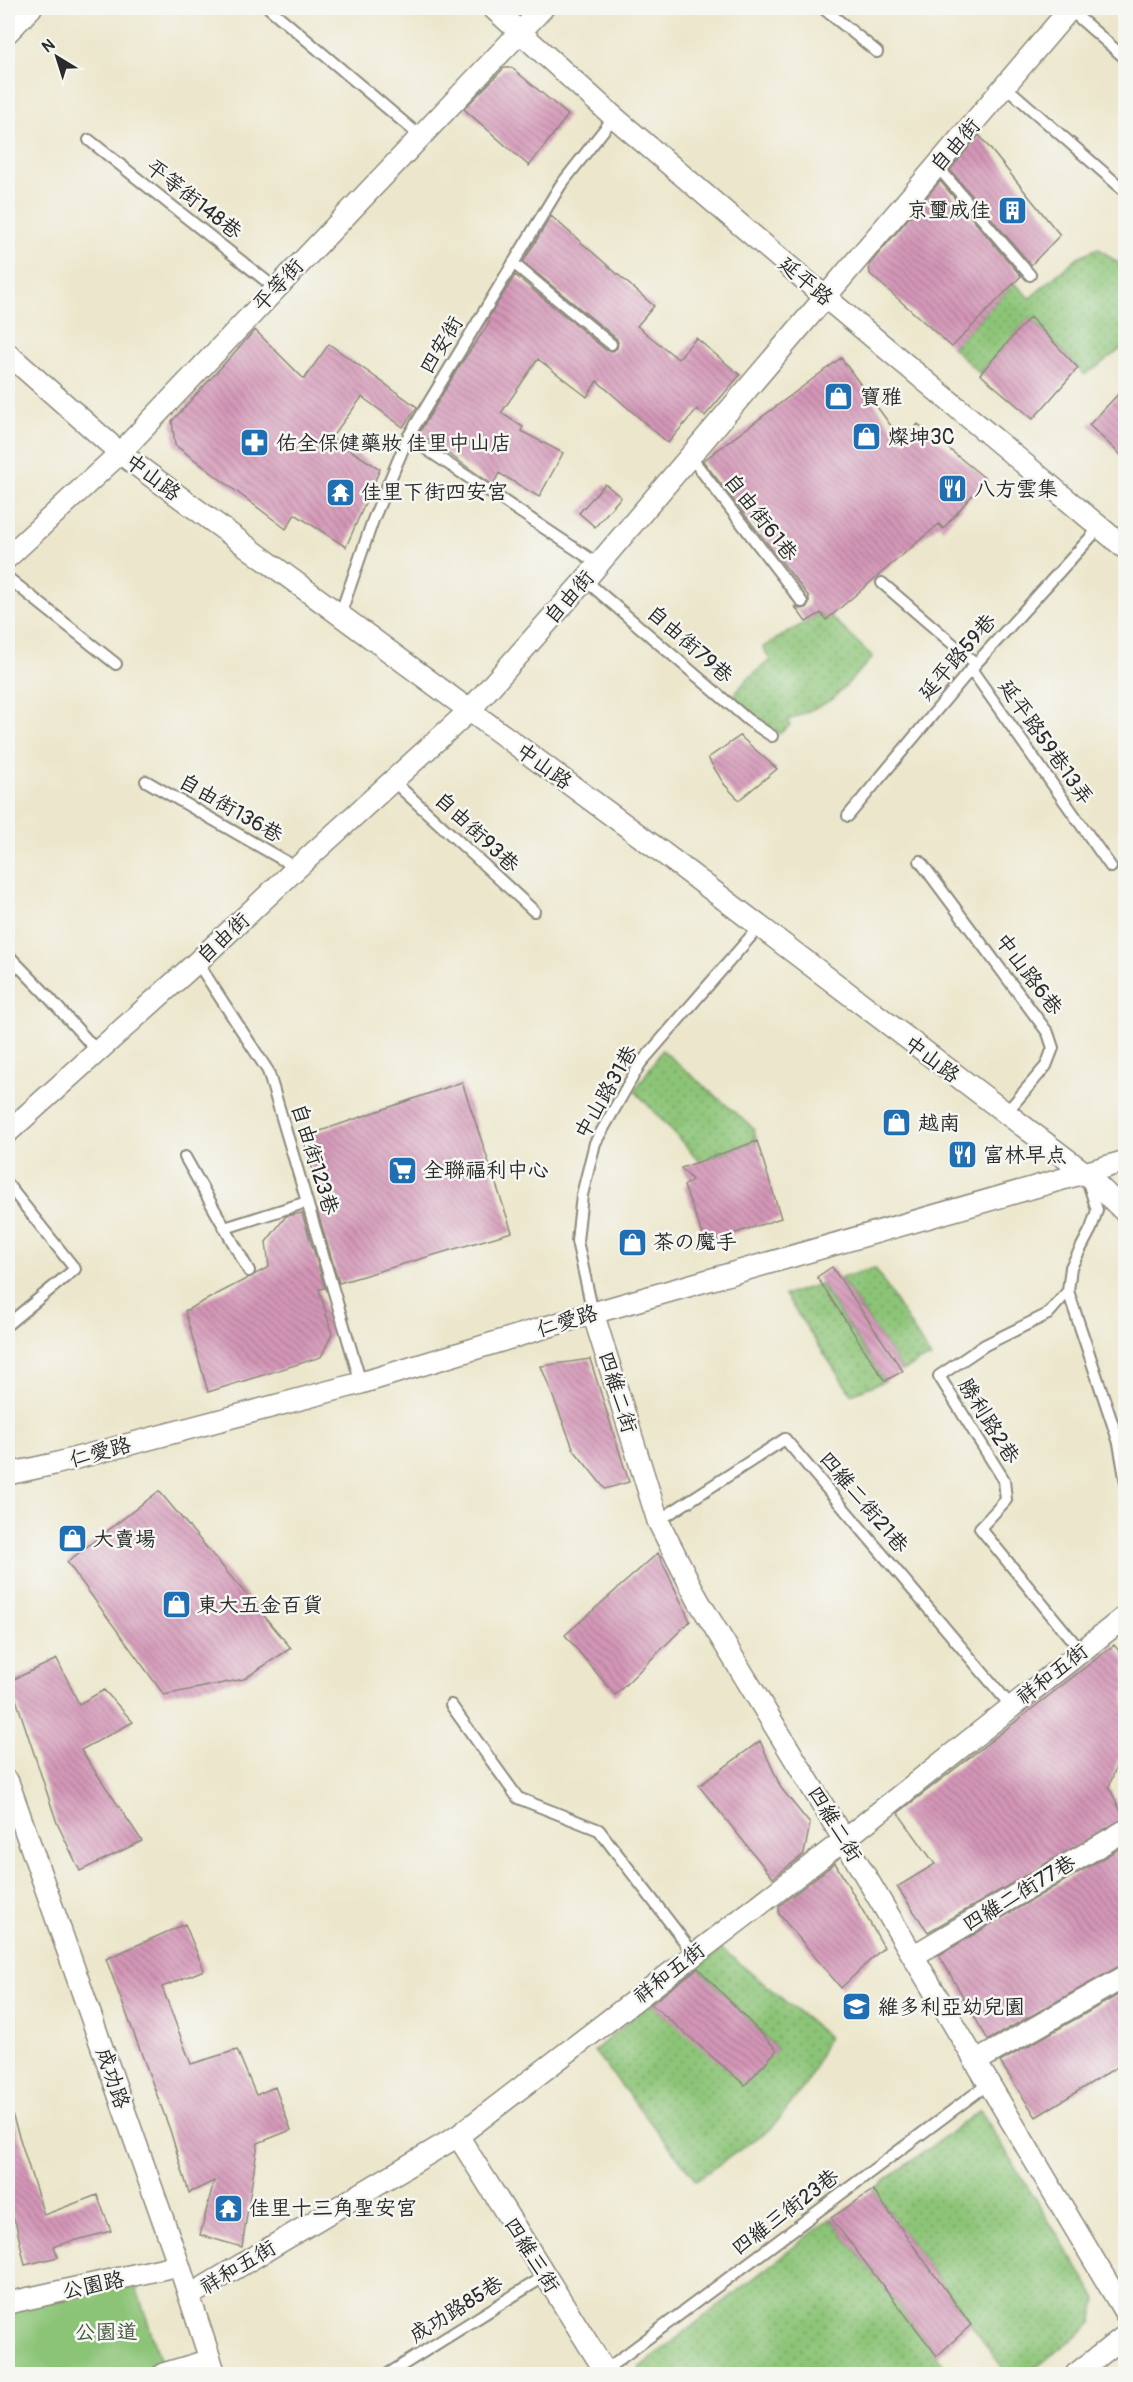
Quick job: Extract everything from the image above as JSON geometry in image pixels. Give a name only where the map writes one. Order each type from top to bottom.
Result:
[{"type":"street","points":[[8,32],[31,8]]},
{"type":"street","name":"延平路","points":[[493,8],[614,117],[1125,549]]},
{"type":"street","name":"平等街","points":[[8,557],[120,453],[543,8]]},
{"type":"street","name":"自由街","points":[[8,1132],[197,962],[469,711],[591,572],[1070,8]]},
{"type":"street","name":"中山路","points":[[8,354],[120,453],[759,927],[1085,1173],[1125,1213]]},
{"type":"street","name":"仁愛路","points":[[8,1474],[362,1383],[593,1313],[1125,1161]]},
{"type":"street","name":"四維二街","points":[[593,1313],[658,1521],[698,1600],[844,1839],[1125,2314]]},
{"type":"street","name":"祥和五街","points":[[189,2296],[458,2136],[844,1839],[1125,1616]]},
{"type":"street","name":"成功路","points":[[8,1782],[213,2367]]},
{"type":"street","name":"四維二街77巷","points":[[913,1956],[1125,1830]]},
{"type":"street","points":[[975,2062],[1125,1976]]},
{"type":"street","name":"四維三街","points":[[458,2136],[606,2373]]},
{"type":"street","name":"公園路","points":[[8,2303],[179,2265]]},
{"type":"street","points":[[1076,2374],[1125,2335]]},
{"type":"street","points":[[163,2374],[213,2367]]},
{"type":"lane","points":[[269,8],[420,136]]},
{"type":"lane","points":[[823,8],[877,52]]},
{"type":"lane","points":[[1070,8],[1125,59]]},
{"type":"lane","points":[[1005,86],[1125,192]]},
{"type":"lane","name":"四安街","points":[[340,615],[373,520],[408,437],[560,186],[614,117]]},
{"type":"lane","name":"平等街148巷","points":[[88,140],[275,288]]},
{"type":"lane","points":[[937,166],[1030,275]]},
{"type":"lane","points":[[513,263],[611,344]]},
{"type":"lane","name":"自由街79巷","points":[[408,437],[591,572],[748,720],[772,736]]},
{"type":"lane","name":"自由街61巷","points":[[690,456],[802,602]]},
{"type":"lane","name":"延平路59巷","points":[[848,816],[973,666],[1100,527]]},
{"type":"lane","points":[[8,578],[116,664]]},
{"type":"lane","name":"延平路59巷13弄","points":[[882,583],[973,666],[1111,867]]},
{"type":"lane","name":"自由街136巷","points":[[146,781],[297,868]]},
{"type":"lane","name":"自由街93巷","points":[[393,781],[534,911]]},
{"type":"lane","name":"中山路6巷","points":[[920,861],[1048,1033],[1053,1048],[1046,1066],[1005,1113]]},
{"type":"lane","name":"中山路31巷","points":[[593,1313],[578,1240],[582,1195],[595,1143],[640,1064],[759,927]]},
{"type":"lane","points":[[8,955],[97,1051]]},
{"type":"lane","name":"自由街123巷","points":[[197,962],[268,1071],[362,1383]]},
{"type":"lane","points":[[185,1157],[249,1271]]},
{"type":"lane","name":"勝利路2巷","points":[[1080,1650],[980,1528],[1006,1500],[1004,1480],[939,1376],[985,1345],[1048,1314],[1068,1291],[1071,1267],[1091,1229],[1097,1210],[1085,1173]]},
{"type":"lane","points":[[8,1185],[75,1269],[8,1324]]},
{"type":"lane","points":[[225,1228],[307,1202]]},
{"type":"lane","points":[[1068,1291],[1119,1443],[1125,1483]]},
{"type":"lane","name":"四維二街21巷","points":[[658,1521],[785,1439],[1011,1706]]},
{"type":"lane","points":[[451,1705],[518,1798],[599,1830],[694,1954]]},
{"type":"lane","name":"四維三街23巷","points":[[606,2373],[988,2084]]},
{"type":"lane","name":"成功路85巷","points":[[388,2374],[545,2276]]},
{"type":"green space","points":[[1098,248],[1125,268],[1125,346],[1085,375],[1030,317],[980,374],[952,347],[1014,283],[1030,298],[1078,257]]},
{"type":"green space","points":[[821,613],[826,620],[830,616],[873,657],[832,700],[787,721],[790,725],[779,734],[733,697],[746,680],[770,660],[763,647]]},
{"type":"green space","points":[[662,1050],[753,1128],[757,1141],[713,1156],[705,1167],[635,1091]]},
{"type":"green space","points":[[875,1268],[931,1358],[919,1361],[903,1371],[840,1278]]},
{"type":"green space","points":[[821,1284],[885,1381],[851,1394],[785,1295]]},
{"type":"green space","points":[[722,1949],[828,2037],[808,2081],[773,2127],[696,2180],[594,2051],[650,2003],[747,2083],[777,2049],[697,1967]]},
{"type":"green space","points":[[980,2110],[1097,2299],[1092,2323],[1028,2374],[1007,2374],[873,2190]]},
{"type":"green space","points":[[831,2218],[951,2374],[637,2374],[640,2367]]},
{"type":"green space","name":"公園道","points":[[134,2281],[162,2365],[131,2374],[8,2374],[8,2310]]},
{"type":"building","points":[[504,68],[512,68],[568,115],[529,166],[464,109]]},
{"type":"building","name":"京璽成佳","points":[[979,135],[1060,235],[1031,265],[950,170]]},
{"type":"building","points":[[940,181],[1021,276],[952,347],[870,274],[869,265]]},
{"type":"building","points":[[551,216],[654,306],[637,326],[678,359],[696,338],[740,375],[705,416],[697,409],[668,443],[597,381],[587,397],[538,359],[501,413],[523,427],[521,431],[563,453],[539,497],[499,473],[493,485],[419,433],[460,365],[490,322],[487,320],[515,275],[606,350],[613,351],[617,348],[616,338],[523,262]]},
{"type":"building","points":[[1030,317],[1078,368],[1033,419],[980,374]]},
{"type":"building","points":[[255,330],[304,379],[329,344],[417,407],[403,427],[362,397],[331,438],[380,469],[346,547],[295,514],[286,529],[175,445],[172,421]]},
{"type":"building","points":[[841,358],[903,442],[918,424],[986,479],[943,529],[939,524],[826,620],[821,613],[806,622],[795,607],[806,608],[809,604],[809,597],[703,461]]},
{"type":"building","points":[[1125,387],[1125,459],[1089,425]]},
{"type":"building","points":[[605,484],[621,497],[595,527],[579,513]]},
{"type":"building","points":[[740,736],[777,769],[739,800],[724,784],[708,758]]},
{"type":"building","name":"全聯福利中心","points":[[462,1082],[512,1232],[339,1283],[317,1210],[324,1208],[303,1137]]},
{"type":"building","points":[[757,1141],[781,1218],[706,1243],[684,1186],[692,1180],[681,1168]]},
{"type":"building","points":[[302,1213],[325,1288],[319,1289],[332,1334],[321,1357],[208,1392],[185,1311],[269,1267],[266,1242],[286,1216]]},
{"type":"building","points":[[832,1267],[903,1371],[885,1381],[817,1277]]},
{"type":"building","points":[[590,1359],[629,1482],[605,1489],[574,1450],[541,1366]]},
{"type":"building","name":"東大五金百貨","points":[[159,1491],[291,1648],[244,1679],[164,1695],[67,1562]]},
{"type":"building","points":[[658,1553],[690,1621],[615,1695],[565,1635]]},
{"type":"building","points":[[1114,1645],[1125,1658],[1125,1741],[1109,1787],[1124,1818],[928,1932],[897,1887],[935,1864],[898,1813]]},
{"type":"building","points":[[57,1659],[79,1704],[104,1690],[133,1722],[81,1750],[142,1841],[80,1871],[57,1823],[10,1681]]},
{"type":"building","points":[[760,1741],[781,1788],[810,1824],[804,1854],[773,1878],[699,1786]]},
{"type":"building","points":[[1125,1845],[1125,1963],[988,2040],[939,1955]]},
{"type":"building","points":[[835,1863],[884,1947],[841,1988],[779,1914],[779,1906]]},
{"type":"building","points":[[185,1924],[204,1970],[162,1987],[191,2064],[237,2050],[256,2095],[275,2087],[291,2130],[258,2143],[242,2247],[200,2235],[214,2181],[189,2193],[170,2130],[106,1959]]},
{"type":"building","points":[[698,1968],[777,2050],[745,2085],[651,2004]]},
{"type":"building","points":[[1125,1991],[1125,2062],[1036,2117],[1000,2062]]},
{"type":"building","points":[[12,2114],[44,2215],[97,2195],[111,2231],[54,2246],[58,2257],[25,2265],[16,2224],[8,2207],[8,2115]]},
{"type":"building","points":[[873,2190],[971,2325],[937,2356],[831,2218]]},
{"type":"place","name":"京璽成佳","points":[[1012,210]]},
{"type":"place","name":"寶雅","points":[[839,397]]},
{"type":"place","name":"燦坤3C","points":[[867,437]]},
{"type":"place","name":"佑全保健藥妝 佳里中山店","points":[[255,443]]},
{"type":"place","name":"八方雲集","points":[[953,489]]},
{"type":"place","name":"佳里下街四安宮","points":[[340,492]]},
{"type":"place","name":"越南","points":[[897,1123]]},
{"type":"place","name":"富林早点","points":[[962,1155]]},
{"type":"place","name":"全聯福利中心","points":[[402,1170]]},
{"type":"place","name":"茶の魔手","points":[[632,1242]]},
{"type":"place","name":"大賣場","points":[[72,1539]]},
{"type":"place","name":"東大五金百貨","points":[[176,1605]]},
{"type":"place","name":"維多利亞幼兒園","points":[[857,2007]]},
{"type":"place","name":"佳里十三角聖安宮","points":[[228,2208]]}]
